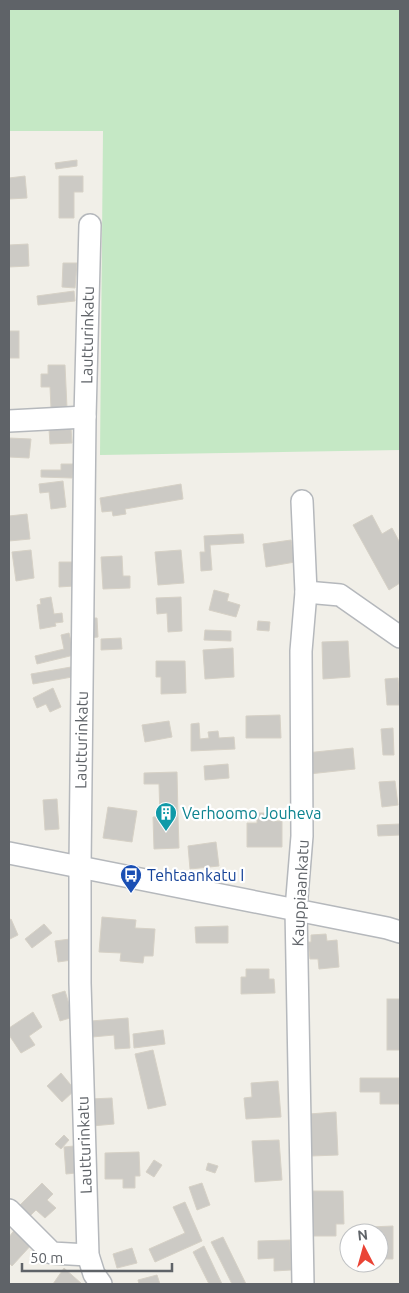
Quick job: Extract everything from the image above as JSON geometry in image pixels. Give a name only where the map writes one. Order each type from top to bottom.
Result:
[{"type":"street","name":"Lautturinkatu","points":[[90,225],[85,417],[80,983],[88,1255],[94,1274],[101,1284]]},
{"type":"street","points":[[9,421],[85,417]]},
{"type":"street","name":"Kauppiaankatu","points":[[300,1283],[296,909],[302,836],[301,651],[306,592],[302,501]]},
{"type":"street","points":[[306,592],[340,595],[400,637]]},
{"type":"street","points":[[9,853],[296,909],[400,932]]},
{"type":"street","points":[[9,1210],[52,1253],[88,1255]]},
{"type":"green space","points":[[9,9],[400,9],[400,450],[100,455],[103,131],[9,131]]},
{"type":"building","points":[[77,160],[77,166],[56,169],[55,163]]},
{"type":"building","points":[[25,176],[27,198],[9,199],[9,178]]},
{"type":"building","points":[[59,176],[83,176],[83,192],[74,192],[74,218],[59,218]]},
{"type":"building","points":[[28,244],[29,266],[9,267],[9,245]]},
{"type":"building","points":[[63,263],[77,263],[75,288],[62,287]]},
{"type":"building","points":[[74,291],[75,301],[38,305],[37,296]]},
{"type":"building","points":[[9,331],[19,331],[19,358],[9,358]]},
{"type":"building","points":[[48,365],[65,365],[67,408],[51,408],[50,387],[41,387],[41,374],[48,374]]},
{"type":"building","points":[[71,428],[72,443],[50,444],[49,429]]},
{"type":"building","points":[[9,438],[31,439],[29,458],[9,457]]},
{"type":"building","points":[[61,464],[73,464],[72,478],[41,477],[41,470],[61,470]]},
{"type":"building","points":[[63,481],[66,507],[51,509],[49,492],[40,493],[39,484]]},
{"type":"building","points":[[181,484],[183,499],[125,509],[126,514],[113,516],[112,511],[102,512],[100,498]]},
{"type":"building","points":[[27,514],[30,539],[9,541],[9,516]]},
{"type":"building","points":[[372,515],[382,534],[392,528],[400,543],[400,583],[389,590],[353,525]]},
{"type":"building","points":[[243,534],[244,543],[210,545],[212,570],[201,571],[200,552],[205,552],[204,536]]},
{"type":"building","points":[[291,540],[295,562],[266,567],[263,544]]},
{"type":"building","points":[[31,550],[34,578],[16,581],[12,552]]},
{"type":"building","points":[[181,550],[184,583],[158,585],[155,552]]},
{"type":"building","points":[[122,556],[123,576],[130,576],[130,588],[103,589],[101,557]]},
{"type":"building","points":[[59,562],[74,562],[74,586],[59,587]]},
{"type":"building","points":[[214,590],[229,594],[227,601],[240,605],[236,617],[209,610]]},
{"type":"building","points":[[51,597],[54,614],[62,613],[63,622],[55,623],[56,626],[40,629],[37,605],[41,604],[40,599]]},
{"type":"building","points":[[181,597],[182,631],[168,632],[167,613],[157,614],[156,598]]},
{"type":"building","points":[[88,618],[97,618],[98,637],[89,638]]},
{"type":"building","points":[[258,621],[270,622],[269,631],[257,630]]},
{"type":"building","points":[[205,630],[231,631],[231,641],[204,640]]},
{"type":"building","points":[[69,633],[74,655],[37,664],[35,656],[64,649],[61,635]]},
{"type":"building","points":[[121,638],[122,649],[101,650],[101,639]]},
{"type":"building","points":[[348,641],[350,677],[323,679],[322,642]]},
{"type":"building","points":[[233,648],[234,677],[205,679],[203,650]]},
{"type":"building","points":[[156,661],[185,661],[186,693],[161,694],[161,677],[156,677]]},
{"type":"building","points":[[71,667],[72,677],[33,684],[31,674]]},
{"type":"building","points":[[398,678],[400,705],[387,705],[385,679]]},
{"type":"building","points":[[53,688],[61,707],[50,712],[46,704],[37,708],[33,698]]},
{"type":"building","points":[[280,715],[281,738],[246,738],[246,716]]},
{"type":"building","points":[[169,721],[172,737],[145,742],[142,725]]},
{"type":"building","points":[[199,723],[200,739],[209,738],[208,732],[218,731],[219,738],[234,737],[235,749],[191,751],[191,724]]},
{"type":"building","points":[[393,728],[394,755],[383,755],[381,729]]},
{"type":"building","points":[[353,748],[355,769],[309,774],[306,753]]},
{"type":"building","points":[[228,764],[229,778],[205,780],[204,766]]},
{"type":"building","points":[[177,772],[178,816],[160,817],[159,784],[144,784],[144,773]]},
{"type":"building","points":[[395,781],[398,805],[382,807],[379,782]]},
{"type":"building","points":[[57,799],[59,829],[45,830],[43,800]]},
{"type":"building","points":[[108,807],[137,811],[132,842],[103,838]]},
{"type":"building","points":[[257,813],[272,813],[272,821],[282,821],[282,847],[247,847],[247,823],[257,823]]},
{"type":"building","name":"Verhoomo Jouheva","points":[[178,816],[179,848],[154,849],[153,817]]},
{"type":"building","points":[[400,824],[400,835],[378,836],[377,825]]},
{"type":"building","points":[[216,842],[219,866],[190,869],[188,846]]},
{"type":"building","points":[[102,917],[136,920],[135,928],[155,929],[153,956],[144,956],[143,963],[120,961],[121,953],[99,952]]},
{"type":"building","points":[[11,919],[18,935],[10,939],[9,920]]},
{"type":"building","points":[[44,924],[52,933],[32,948],[25,939]]},
{"type":"building","points":[[228,926],[228,943],[196,943],[195,927]]},
{"type":"building","points":[[326,934],[327,941],[337,940],[339,967],[319,969],[318,959],[310,959],[308,942],[311,942],[311,935]]},
{"type":"building","points":[[70,939],[72,960],[58,962],[55,941]]},
{"type":"building","points":[[246,969],[269,969],[269,979],[274,979],[275,993],[241,994],[241,977],[246,977]]},
{"type":"building","points":[[65,991],[73,1017],[60,1021],[52,995]]},
{"type":"building","points":[[387,999],[400,999],[400,1050],[387,1050]]},
{"type":"building","points":[[33,1012],[42,1027],[29,1036],[35,1045],[21,1053],[9,1035],[9,1028]]},
{"type":"building","points":[[128,1018],[130,1048],[115,1049],[114,1035],[92,1037],[91,1021]]},
{"type":"building","points":[[163,1030],[165,1044],[134,1048],[133,1034]]},
{"type":"building","points":[[153,1050],[166,1105],[148,1109],[135,1054]]},
{"type":"building","points":[[61,1073],[75,1090],[62,1102],[47,1086]]},
{"type":"building","points":[[360,1078],[399,1078],[399,1104],[380,1104],[380,1092],[360,1092]]},
{"type":"building","points":[[278,1081],[281,1117],[246,1119],[244,1098],[252,1097],[251,1083]]},
{"type":"building","points":[[112,1098],[114,1124],[92,1126],[90,1099]]},
{"type":"building","points":[[336,1112],[338,1155],[311,1156],[309,1114]]},
{"type":"building","points":[[64,1135],[69,1140],[61,1149],[55,1144]]},
{"type":"building","points":[[279,1140],[282,1180],[255,1182],[252,1141]]},
{"type":"building","points":[[74,1146],[76,1173],[66,1174],[64,1147]]},
{"type":"building","points":[[139,1152],[140,1176],[135,1176],[135,1188],[123,1188],[123,1179],[105,1179],[105,1153]]},
{"type":"building","points":[[154,1160],[162,1165],[154,1177],[146,1172]]},
{"type":"building","points":[[208,1163],[218,1166],[215,1173],[206,1170]]},
{"type":"building","points":[[42,1183],[53,1194],[47,1200],[56,1208],[45,1218],[36,1210],[30,1216],[19,1206]]},
{"type":"building","points":[[202,1183],[210,1205],[197,1210],[189,1187]]},
{"type":"building","points":[[311,1191],[343,1191],[344,1223],[336,1224],[336,1236],[312,1236]]},
{"type":"building","points":[[185,1202],[202,1241],[155,1262],[149,1249],[185,1233],[173,1207]]},
{"type":"building","points":[[389,1226],[393,1226],[393,1259],[389,1259]]},
{"type":"building","points":[[16,1228],[33,1243],[12,1266],[9,1263],[9,1237]]},
{"type":"building","points":[[223,1237],[246,1284],[232,1284],[211,1242]]},
{"type":"building","points":[[290,1240],[291,1270],[274,1271],[274,1258],[258,1259],[258,1241]]},
{"type":"building","points":[[204,1246],[222,1284],[209,1284],[193,1252]]},
{"type":"building","points":[[132,1248],[137,1263],[117,1268],[113,1254]]},
{"type":"building","points":[[64,1268],[82,1284],[53,1284]]},
{"type":"building","points":[[157,1275],[160,1284],[139,1284],[138,1280]]},
{"type":"place","name":"Verhoomo Jouheva","points":[[166,832]]},
{"type":"place","name":"Tehtaankatu I","points":[[131,894]]}]
